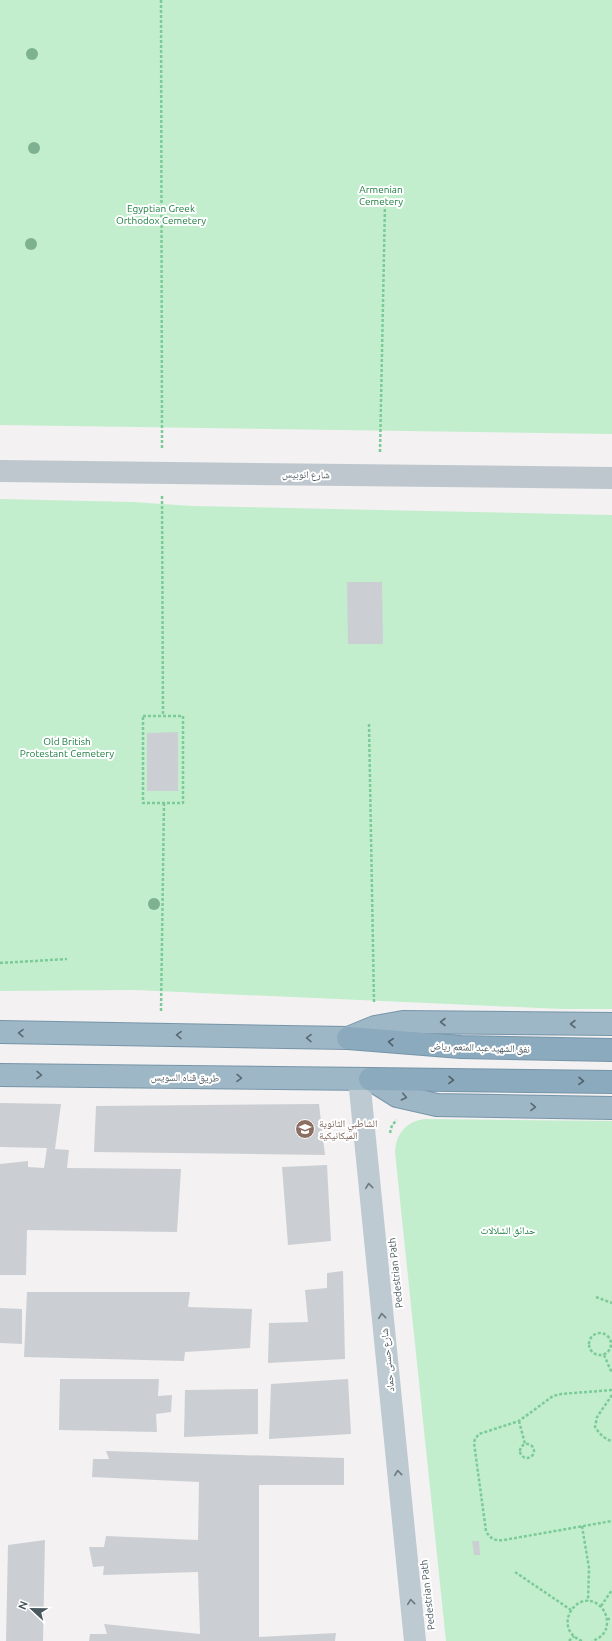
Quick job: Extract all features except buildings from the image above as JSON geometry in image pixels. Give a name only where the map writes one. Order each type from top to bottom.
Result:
[{"type":"highway","points":[[0,1032],[348,1038],[375,1027],[403,1022],[612,1024]]},
{"type":"highway","name":"نفق الشهيد عبد المنعم رياض","points":[[348,1038],[461,1047],[612,1050]]},
{"type":"highway","name":"طريق قناه السويس","points":[[0,1075],[364,1079]]},
{"type":"highway","points":[[364,1079],[612,1082]]},
{"type":"highway","points":[[364,1079],[397,1096],[437,1105],[612,1108]]},
{"type":"main road","name":"شارع حسنى حماد","points":[[364,1079],[415,1641]]},
{"type":"street","name":"شارع انوبيس","points":[[0,471],[612,478]]},
{"type":"path","points":[[162,0],[163,716]]},
{"type":"path","points":[[380,475],[385,203]]},
{"type":"path","points":[[143,716],[183,716],[183,802],[164,802],[143,803],[143,716]]},
{"type":"path","points":[[369,724],[375,1027]]},
{"type":"path","points":[[160,1035],[164,802]]},
{"type":"path","points":[[0,963],[67,959]]},
{"type":"path","points":[[390,1140],[392,1125],[398,1119]]},
{"type":"path","points":[[596,1297],[612,1303]]},
{"type":"path","points":[[594,1334],[606,1334],[611,1337],[611,1348],[604,1355],[593,1354],[590,1349],[589,1344],[594,1334]]},
{"type":"path","points":[[604,1355],[612,1373]]},
{"type":"path","points":[[612,1390],[553,1396],[519,1421],[479,1434],[474,1443],[486,1531],[492,1539],[498,1541],[612,1521]]},
{"type":"path","points":[[612,1395],[597,1418],[595,1427],[599,1433],[608,1440],[612,1441]]},
{"type":"path","points":[[519,1421],[525,1444]]},
{"type":"path","points":[[525,1444],[529,1444],[534,1450],[534,1454],[527,1458],[523,1458],[520,1451],[521,1447],[525,1444]]},
{"type":"path","points":[[582,1526],[589,1568],[588,1601]]},
{"type":"path","points":[[515,1572],[571,1610]]},
{"type":"path","points":[[600,1606],[612,1590]]},
{"type":"path","points":[[582,1641],[574,1636],[569,1630],[567,1624],[568,1616],[576,1605],[588,1601],[595,1602],[600,1606],[605,1612],[607,1619],[607,1627],[604,1634],[592,1641]]},
{"type":"path","points":[[607,1619],[612,1619]]},
{"type":"path","points":[[569,1641],[574,1636]]},
{"type":"green space","name":"Armenian Cemetery","points":[[0,0],[612,0],[612,434],[0,425]]},
{"type":"green space","name":"Old British Protestant Cemetery","points":[[0,499],[133,502],[192,506],[612,515],[612,1009],[562,1009],[135,990],[0,991]]},
{"type":"green space","name":"حدائق الشلالات","points":[[425,1119],[612,1121],[612,1641],[446,1641],[395,1152],[398,1139],[404,1129],[413,1122]]},
{"type":"place","name":"الشاطبي الثانوية الميكانيكية","points":[[305,1129]]},
{"type":"park label","name":"Egyptian Greek Orthodox Cemetery","points":[[161,214]]}]
